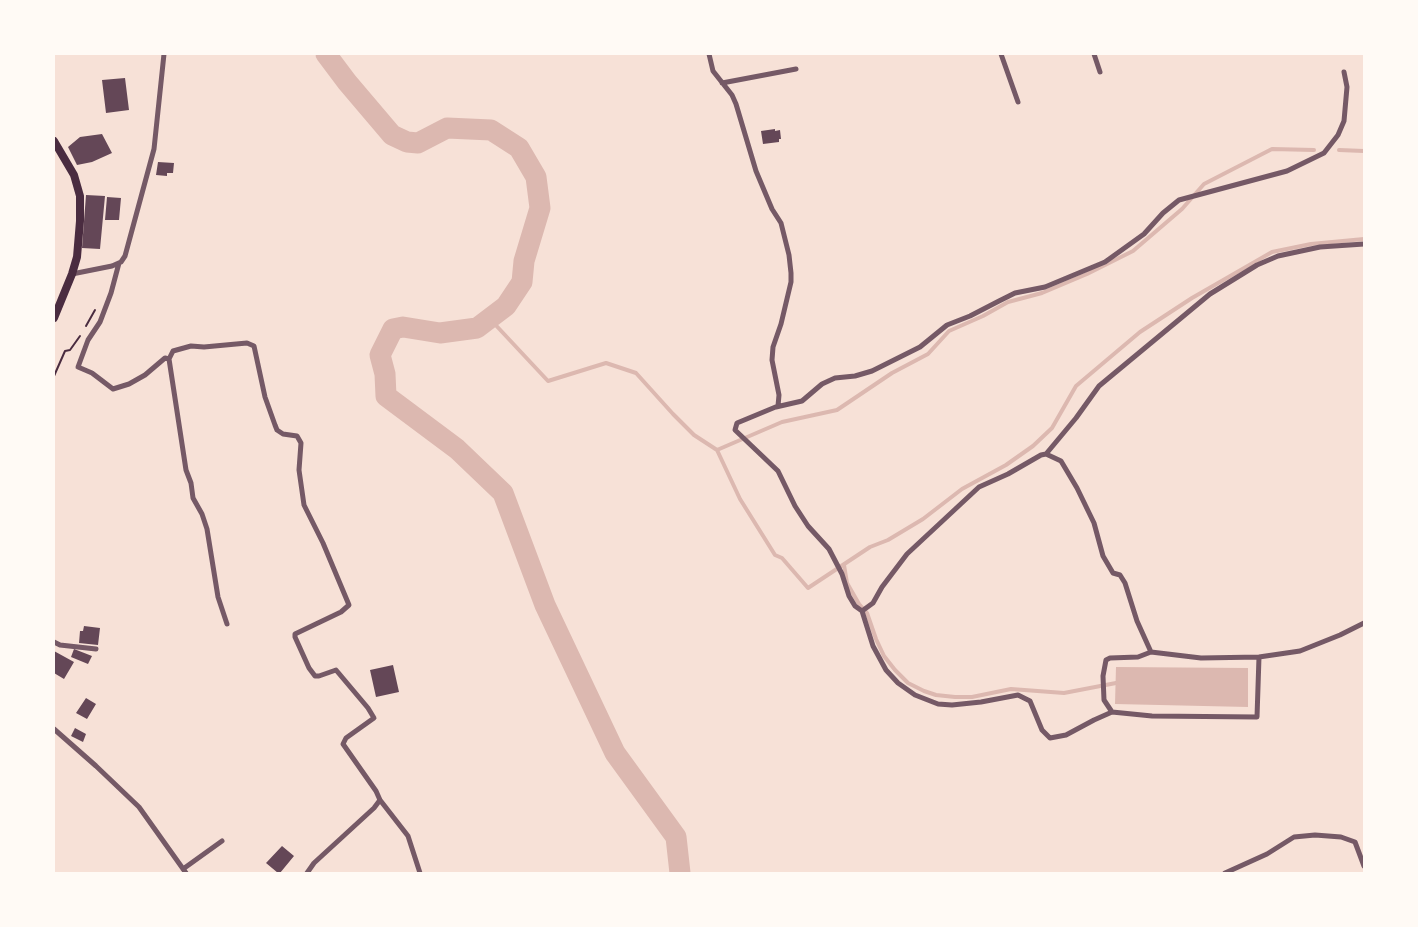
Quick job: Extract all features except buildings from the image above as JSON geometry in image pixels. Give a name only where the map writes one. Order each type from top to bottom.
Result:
[{"type":"main road","points":[[54,141],[74,174],[80,196],[78,248],[72,274],[54,318]]},
{"type":"street","points":[[72,274],[112,266],[125,256],[154,149],[164,54]]},
{"type":"street","points":[[709,54],[713,71],[736,104],[756,171],[772,209],[781,223],[789,255],[791,282],[781,324],[773,347],[772,360],[779,395],[776,407]]},
{"type":"street","points":[[1001,54],[1018,102]]},
{"type":"street","points":[[1094,54],[1100,72]]},
{"type":"street","points":[[722,83],[796,69]]},
{"type":"street","points":[[1259,657],[1257,717],[1152,716],[1112,712],[1066,736],[1050,738],[1042,730],[1030,701],[1018,695],[952,705],[938,704],[915,695],[886,670],[873,646],[862,611],[854,606],[842,574],[829,549],[808,526],[795,506],[778,471],[735,430],[737,423],[776,407],[802,401],[822,384],[835,378],[855,376],[872,371],[920,347],[947,326],[999,300],[1015,293],[1045,287],[1105,262],[1144,234],[1163,213],[1179,200],[1287,171],[1324,153],[1338,135],[1344,121],[1347,87],[1344,72]]},
{"type":"street","points":[[1046,454],[1098,386],[1210,294],[1257,265],[1278,256],[1320,247],[1364,244]]},
{"type":"street","points":[[118,263],[106,307],[100,322],[88,340],[78,367],[92,373],[113,389],[130,384],[145,375],[165,358],[169,359]]},
{"type":"street","points":[[227,624],[218,597],[207,529],[202,514],[193,498],[191,483],[186,470],[169,359],[173,351],[191,346],[247,344],[254,346],[265,397],[274,425],[283,434],[297,436],[301,443],[298,470],[304,505],[323,543],[349,605],[341,612],[295,634],[295,637],[309,668],[315,676],[336,670],[368,708],[374,718],[346,738],[343,744],[376,791],[380,800],[408,836],[420,873]]},
{"type":"street","points":[[862,611],[873,603],[882,587],[907,554],[978,487],[1008,474],[1040,455],[1046,454],[1061,462],[1077,488],[1094,523],[1103,556],[1113,573],[1120,575],[1125,584],[1137,621],[1151,652]]},
{"type":"street","points":[[1112,712],[1104,700],[1103,676],[1106,660],[1110,658],[1138,657],[1151,652],[1201,658],[1259,657],[1300,651],[1364,623]]},
{"type":"street","points":[[54,642],[60,645],[96,649]]},
{"type":"street","points":[[54,729],[139,807],[184,871],[222,841]]},
{"type":"street","points":[[306,873],[314,863],[374,808],[380,800]]},
{"type":"street","points":[[1225,873],[1267,854],[1294,837],[1315,835],[1341,837],[1355,842],[1364,866]]},
{"type":"path","points":[[85,329],[97,307]]},
{"type":"path","points":[[54,376],[65,351],[70,350],[82,333]]},
{"type":"shaded area","points":[[1116,667],[1248,668],[1248,707],[1115,704]]},
{"type":"waterway","points":[[326,54],[392,135],[407,142],[418,143],[447,128],[491,130],[519,148],[536,177],[540,208],[524,261],[522,282],[506,306],[477,328],[440,333],[403,327],[393,329],[380,355],[385,374],[386,396],[457,449],[503,493],[545,605],[615,753],[676,837],[680,873]]},
{"type":"waterway","points":[[717,450],[782,422],[837,410],[892,373],[928,354],[949,331],[983,316],[1008,302],[1042,293],[1087,274],[1133,251],[1182,209],[1204,184],[1272,149],[1314,150]]},
{"type":"waterway","points":[[1339,150],[1364,151]]},
{"type":"waterway","points":[[490,319],[548,381],[606,363],[636,373],[694,435],[717,450],[740,499],[775,555],[782,558],[808,588],[870,547],[888,540],[923,519],[962,489],[1006,465],[1033,446],[1052,428],[1076,386],[1140,332],[1192,298],[1272,252],[1311,244],[1364,239]]},
{"type":"waterway","points":[[844,565],[847,583],[859,604],[867,613],[884,656],[908,683],[924,691],[936,695],[972,697],[1011,689],[1064,693],[1116,683]]}]
